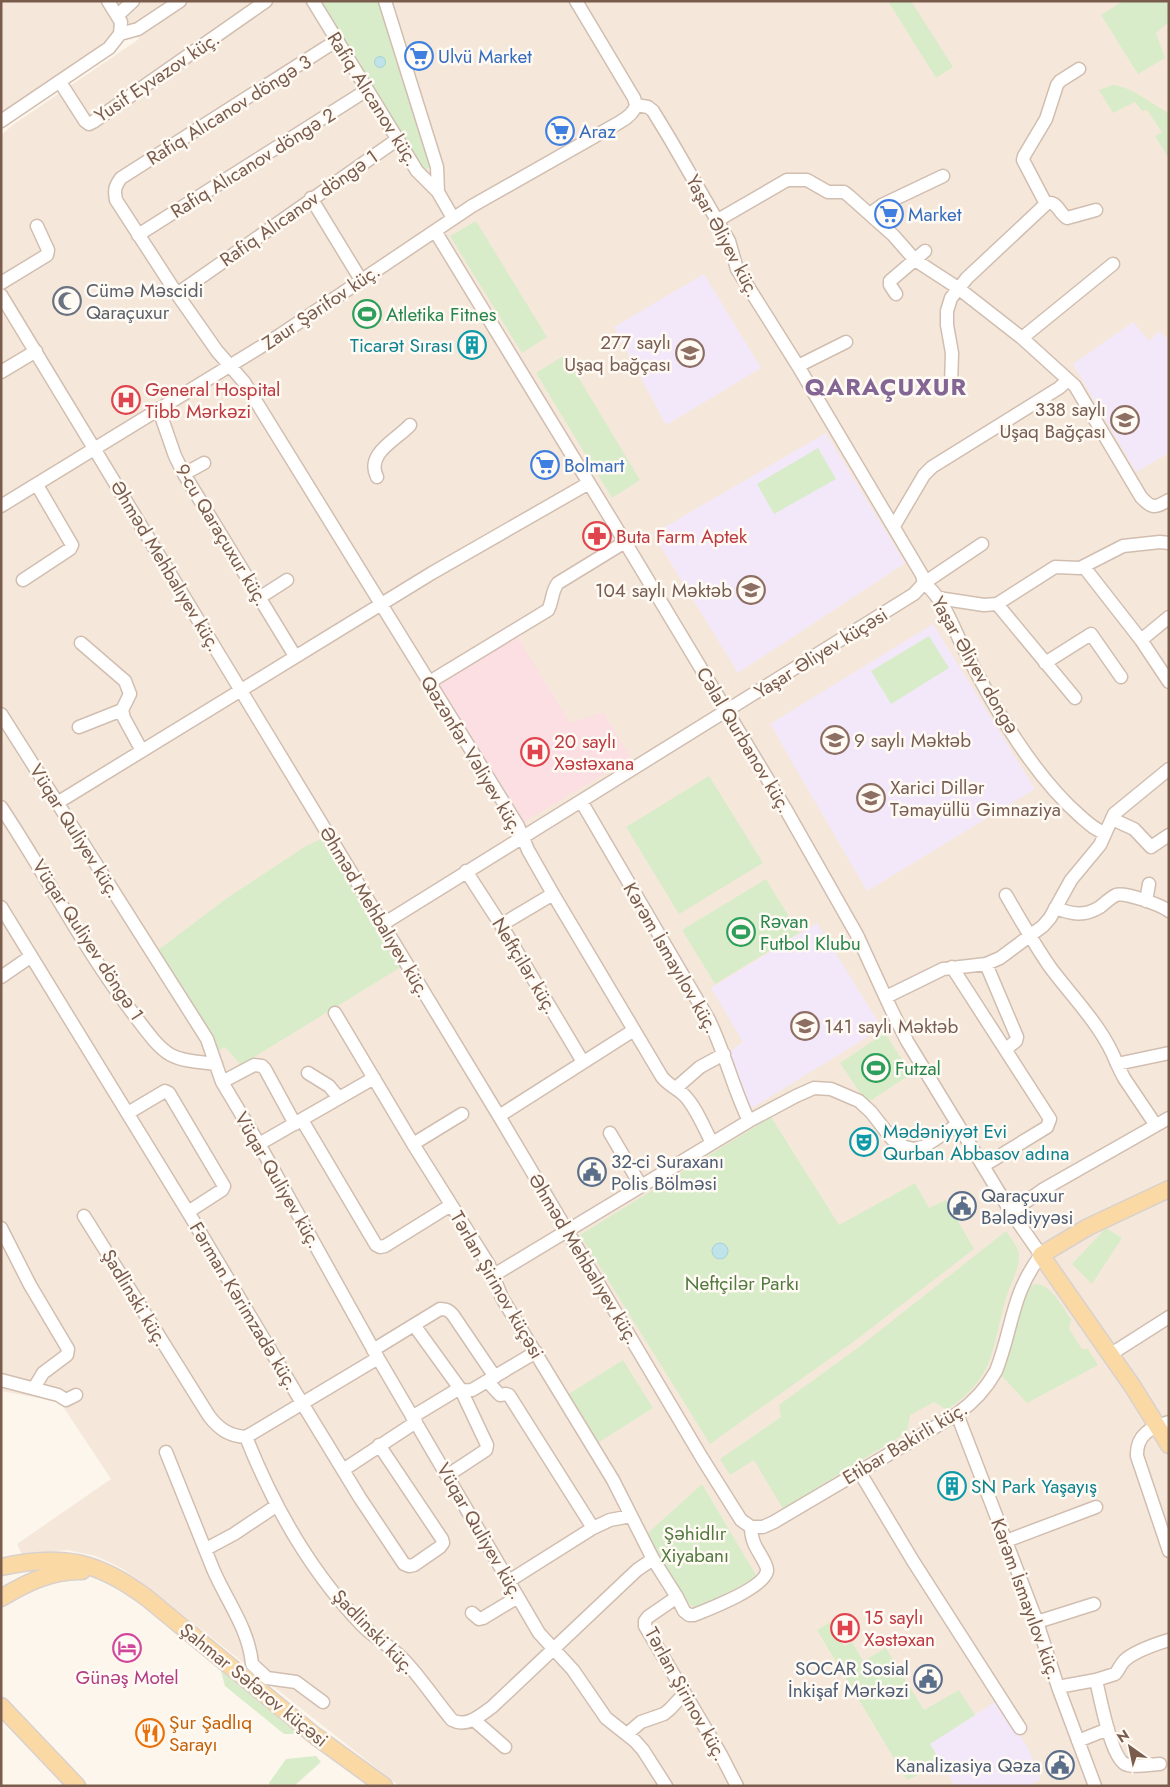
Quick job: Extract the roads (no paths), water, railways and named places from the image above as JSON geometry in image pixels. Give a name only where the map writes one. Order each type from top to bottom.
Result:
[{"type":"main road","name":"Etibar Bəkirli küç.","points":[[1041,1255],[1088,1226],[1169,1189]]},
{"type":"main road","points":[[1041,1255],[1110,1354],[1163,1424],[1169,1446]]},
{"type":"main road","points":[[2,1567],[38,1561],[69,1561],[98,1568],[122,1580]]},
{"type":"main road","points":[[2,1567],[9,1568],[16,1576],[17,1583],[6,1596]]},
{"type":"main road","points":[[6,1596],[36,1580],[63,1571],[82,1570],[122,1580]]},
{"type":"main road","name":"Şahmar Səfərov küçəsi","points":[[122,1580],[255,1677],[314,1735],[384,1786]]},
{"type":"main road","points":[[1,1706],[78,1786]]},
{"type":"street","points":[[1,121],[109,48],[120,34],[121,22],[108,1]]},
{"type":"street","points":[[118,15],[133,1]]},
{"type":"street","points":[[120,34],[138,29],[180,1]]},
{"type":"street","name":"Yusif Eyvazov küç.","points":[[60,82],[85,121],[89,124],[266,1]]},
{"type":"street","name":"Rafiq Alıcanov küç.","points":[[313,1],[417,171],[438,192]]},
{"type":"street","points":[[385,1],[436,166],[438,192],[453,218]]},
{"type":"street","points":[[576,1],[634,98],[636,105]]},
{"type":"street","name":"Rafiq Alıcanov döngə 3","points":[[121,178],[336,41]]},
{"type":"street","points":[[1046,204],[1023,160],[1046,119],[1056,85],[1079,68]]},
{"type":"street","name":"Rafiq Alıcanov döngə 2","points":[[138,235],[368,90]]},
{"type":"street","name":"Zaur Şərifov küç.","points":[[1,506],[230,367],[453,218],[620,122],[633,112],[636,105]]},
{"type":"street","name":"Yaşar Əliyev küç.","points":[[636,105],[648,107],[656,116],[718,220],[729,241],[737,269],[894,526],[922,575],[924,583]]},
{"type":"street","name":"Rafiq Alıcanov döngə 1","points":[[177,294],[311,198],[398,139]]},
{"type":"street","points":[[870,214],[882,205],[943,176]]},
{"type":"street","name":"Qəzənfər Vəliyev küç.","points":[[121,178],[114,192],[116,200],[177,294],[217,351],[244,382],[523,837],[528,850],[553,894],[662,1077],[667,1084],[676,1088],[689,1102],[712,1143]]},
{"type":"street","points":[[718,220],[787,180],[806,180],[828,192],[844,192],[893,235],[914,260],[958,288],[1022,338],[1075,386],[1141,497],[1156,507],[1169,500]]},
{"type":"street","points":[[311,198],[361,280]]},
{"type":"street","points":[[951,384],[952,353],[947,325],[947,311],[951,298],[958,288],[1046,204],[1054,203],[1067,218],[1096,210]]},
{"type":"street","points":[[1,282],[47,255],[48,250],[37,226]]},
{"type":"street","name":"Cəlal Qurbanov küç.","points":[[435,231],[785,808],[853,927],[907,1041],[1011,1212],[1041,1255]]},
{"type":"street","points":[[896,294],[890,285],[890,281],[925,251]]},
{"type":"street","points":[[1022,338],[1113,264]]},
{"type":"street","name":"Əhməd Mehbalıyev küç.","points":[[1,295],[568,1230],[726,1496],[741,1520],[751,1527]]},
{"type":"street","points":[[798,366],[846,342]]},
{"type":"street","points":[[1,372],[36,351]]},
{"type":"street","points":[[894,526],[924,475],[932,467],[1059,388],[1068,380]]},
{"type":"street","name":"9-cu Qaraçuxur küç.","points":[[159,410],[175,456],[184,474],[295,656]]},
{"type":"street","points":[[377,477],[375,469],[377,459],[382,450],[410,425]]},
{"type":"street","points":[[184,474],[204,463]]},
{"type":"street","points":[[57,802],[380,604],[589,483]]},
{"type":"street","points":[[22,580],[70,549],[72,545],[37,485]]},
{"type":"street","points":[[428,683],[548,610],[551,605],[553,588],[558,583],[625,542]]},
{"type":"street","points":[[938,598],[978,604],[997,604],[1049,569],[1061,566],[1084,567],[1112,550],[1123,546],[1160,542],[1169,543]]},
{"type":"street","name":"Yaşar Əliyev küçəsi","points":[[383,924],[914,594],[924,583],[982,544]]},
{"type":"street","points":[[1084,567],[1141,640],[1169,682]]},
{"type":"street","points":[[259,598],[287,580]]},
{"type":"street","name":"Yaşar Əliyev dongə","points":[[924,583],[938,598],[993,704],[1041,774],[1067,805],[1096,830],[1105,833]]},
{"type":"street","points":[[997,604],[1075,698]]},
{"type":"street","points":[[1141,640],[1169,617]]},
{"type":"street","points":[[1045,663],[1091,634],[1121,677]]},
{"type":"street","points":[[79,727],[122,710],[130,694],[125,682],[81,643]]},
{"type":"street","points":[[122,710],[126,724],[142,751]]},
{"type":"street","name":"Vüqar Quliyev küç.","points":[[1,714],[207,1039],[222,1082],[259,1144],[376,1354],[539,1634],[552,1648]]},
{"type":"street","points":[[886,997],[943,969],[986,964],[1000,958],[1030,935],[1050,918],[1068,884],[1093,856],[1100,845],[1118,809],[1169,769]]},
{"type":"street","name":"Kərəm İsmayılov küç.","points":[[581,801],[709,1020],[724,1054],[734,1088],[749,1121]]},
{"type":"street","name":"Vüqar Quliyev döngə 1","points":[[1,807],[31,852],[103,972],[140,1022],[162,1048],[170,1054],[216,1064]]},
{"type":"street","points":[[1112,819],[1134,829],[1151,847],[1169,836]]},
{"type":"street","name":"Neftçilər küç.","points":[[466,871],[501,925],[583,1062]]},
{"type":"street","points":[[1146,902],[1149,884]]},
{"type":"street","points":[[501,925],[553,894]]},
{"type":"street","points":[[1055,908],[1083,915],[1122,894],[1146,902],[1167,906]]},
{"type":"street","points":[[1006,895],[1049,966],[1103,1036],[1124,1078],[1155,1124]]},
{"type":"street","name":"Fərman Kərimzadə küç.","points":[[1,907],[30,957],[128,1113],[343,1470],[404,1564],[414,1565],[440,1547],[443,1543],[442,1539],[380,1445]]},
{"type":"street","points":[[1,977],[30,957]]},
{"type":"street","points":[[986,964],[1017,1036],[1016,1041],[1006,1049]]},
{"type":"street","points":[[952,967],[1050,1119],[1047,1127],[983,1166]]},
{"type":"street","name":"Tərlan Şirinov küçəsi","points":[[335,1013],[450,1205],[489,1265],[502,1298],[613,1480],[652,1559]]},
{"type":"street","points":[[499,1116],[634,1030]]},
{"type":"street","points":[[1117,1064],[1169,1053]]},
{"type":"street","points":[[676,1088],[700,1067],[724,1054]]},
{"type":"street","points":[[222,1082],[254,1065],[262,1066],[265,1069],[376,1245],[380,1247],[385,1246],[450,1205]]},
{"type":"street","points":[[308,1073],[330,1086],[339,1098]]},
{"type":"street","points":[[259,1144],[374,1078]]},
{"type":"street","points":[[494,1275],[749,1121],[814,1088],[823,1087],[841,1092],[859,1101],[871,1112],[892,1138],[905,1147],[914,1149],[925,1146],[957,1125]]},
{"type":"street","points":[[128,1113],[165,1091],[169,1093],[224,1186],[222,1190],[188,1212]]},
{"type":"street","points":[[413,1144],[462,1114]]},
{"type":"street","points":[[1011,1212],[1044,1189],[1155,1124],[1169,1118]]},
{"type":"street","points":[[610,1133],[641,1186]]},
{"type":"street","name":"Şadlinski küç.","points":[[84,1216],[209,1416],[224,1431],[237,1437],[246,1437],[276,1506],[325,1582],[361,1624],[403,1659],[452,1720],[457,1723],[474,1720]]},
{"type":"street","points":[[1,1228],[17,1261],[69,1352],[65,1357],[43,1372],[34,1388]]},
{"type":"street","name":"Etibar Bəkirli küç.","points":[[751,1527],[763,1527],[774,1522],[957,1414],[969,1405],[982,1392],[996,1371],[1018,1294],[1024,1280],[1041,1255]]},
{"type":"street","points":[[246,1437],[302,1404],[376,1354],[414,1325],[440,1309],[449,1310],[491,1379],[496,1393],[509,1395],[593,1528]]},
{"type":"street","points":[[1110,1354],[1169,1317]]},
{"type":"street","points":[[414,1325],[461,1390],[487,1445],[486,1450],[448,1475]]},
{"type":"street","points":[[343,1470],[448,1394],[461,1390],[472,1390],[536,1352]]},
{"type":"street","points":[[1,1380],[58,1395],[66,1400],[76,1395]]},
{"type":"street","name":"Kərəm İsmayılov küç.","points":[[957,1414],[1037,1622],[1058,1687],[1094,1786]]},
{"type":"street","points":[[1163,1424],[1148,1431],[1138,1442],[1137,1456],[1169,1551]]},
{"type":"street","points":[[166,1452],[222,1588],[239,1620],[251,1651],[255,1677],[296,1682],[323,1702]]},
{"type":"street","points":[[858,1471],[1020,1728]]},
{"type":"street","points":[[206,1549],[234,1534],[276,1506]]},
{"type":"street","points":[[1006,1541],[1096,1506]]},
{"type":"street","points":[[508,1581],[593,1528],[610,1520],[631,1516]]},
{"type":"street","name":"Tərlan Şirinov küç.","points":[[737,1786],[720,1753],[645,1626],[645,1621],[677,1598],[684,1611],[689,1615],[694,1615],[749,1589],[763,1579],[767,1572],[766,1567],[754,1544],[751,1527]]},
{"type":"street","points":[[505,1747],[474,1720],[492,1707],[552,1648],[637,1570],[652,1559],[677,1598]]},
{"type":"street","points":[[472,1613],[479,1619],[483,1618],[518,1597]]},
{"type":"street","points":[[1037,1622],[1094,1604]]},
{"type":"street","points":[[1058,1687],[1096,1680],[1115,1674],[1128,1658],[1169,1640]]},
{"type":"street","points":[[552,1648],[573,1670],[606,1718],[627,1734],[643,1750],[666,1786]]},
{"type":"street","points":[[1096,1680],[1108,1729],[1119,1758],[1129,1766],[1160,1764]]},
{"type":"street","points":[[627,1734],[641,1722],[664,1714],[684,1694]]},
{"type":"street","points":[[1078,1741],[1108,1729]]},
{"type":"water","points":[[380,56],[386,62],[380,68],[374,62]]},
{"type":"water","points":[[720,1243],[728,1251],[720,1259],[712,1251]]},
{"type":"place","name":"Ulvü Market","points":[[419,56]]},
{"type":"place","name":"Araz","points":[[560,131]]},
{"type":"place","name":"Market","points":[[889,214]]},
{"type":"place","name":"Cümə Məscidi Qaraçuxur","points":[[67,301]]},
{"type":"place","name":"Atletika Fitnes","points":[[367,314]]},
{"type":"place","name":"Ticarət Sırası","points":[[472,345]]},
{"type":"place","name":"277 saylı Uşaq bağçası","points":[[690,353]]},
{"type":"place","name":"General Hospital Tibb Mərkəzi","points":[[126,400]]},
{"type":"place","name":"338 saylı Uşaq Bağçası","points":[[1125,420]]},
{"type":"place","name":"Bolmart","points":[[545,465]]},
{"type":"place","name":"Buta Farm Aptek","points":[[597,536]]},
{"type":"place","name":"104 saylı Məktəb","points":[[751,590]]},
{"type":"place","name":"9 saylı Məktəb","points":[[835,740]]},
{"type":"place","name":"20 saylı Xəstəxana","points":[[535,752]]},
{"type":"place","name":"Xarici Dillər Təmayüllü Gimnaziya","points":[[871,798]]},
{"type":"place","name":"Rəvan Futbol Klubu","points":[[741,932]]},
{"type":"place","name":"141 saylı Məktəb","points":[[805,1026]]},
{"type":"place","name":"Futzal","points":[[876,1068]]},
{"type":"place","name":"Mədəniyyət Evi Qurban Abbasov adına","points":[[864,1142]]},
{"type":"place","name":"32-ci Suraxanı Polis Bölməsi","points":[[592,1172]]},
{"type":"place","name":"Qaraçuxur Bələdiyyəsi","points":[[962,1206]]},
{"type":"place","name":"SN Park Yaşayış","points":[[952,1486]]},
{"type":"place","name":"15 saylı Xəstəxan","points":[[845,1628]]},
{"type":"place","name":"Günəş Motel","points":[[127,1648]]},
{"type":"place","name":"SOCAR Sosial İnkişaf Mərkəzi","points":[[928,1679]]},
{"type":"place","name":"Şur Şadlıq Sarayı","points":[[150,1733]]},
{"type":"place","name":"Kanalizasiya Qəza","points":[[1060,1765]]},
{"type":"district","name":"QARAÇUXUR","points":[[886,386]]},
{"type":"park label","name":"Neftçilər Parkı","points":[[742,1283]]},
{"type":"park label","name":"Şəhidlır Xiyabanı","points":[[695,1544]]}]
